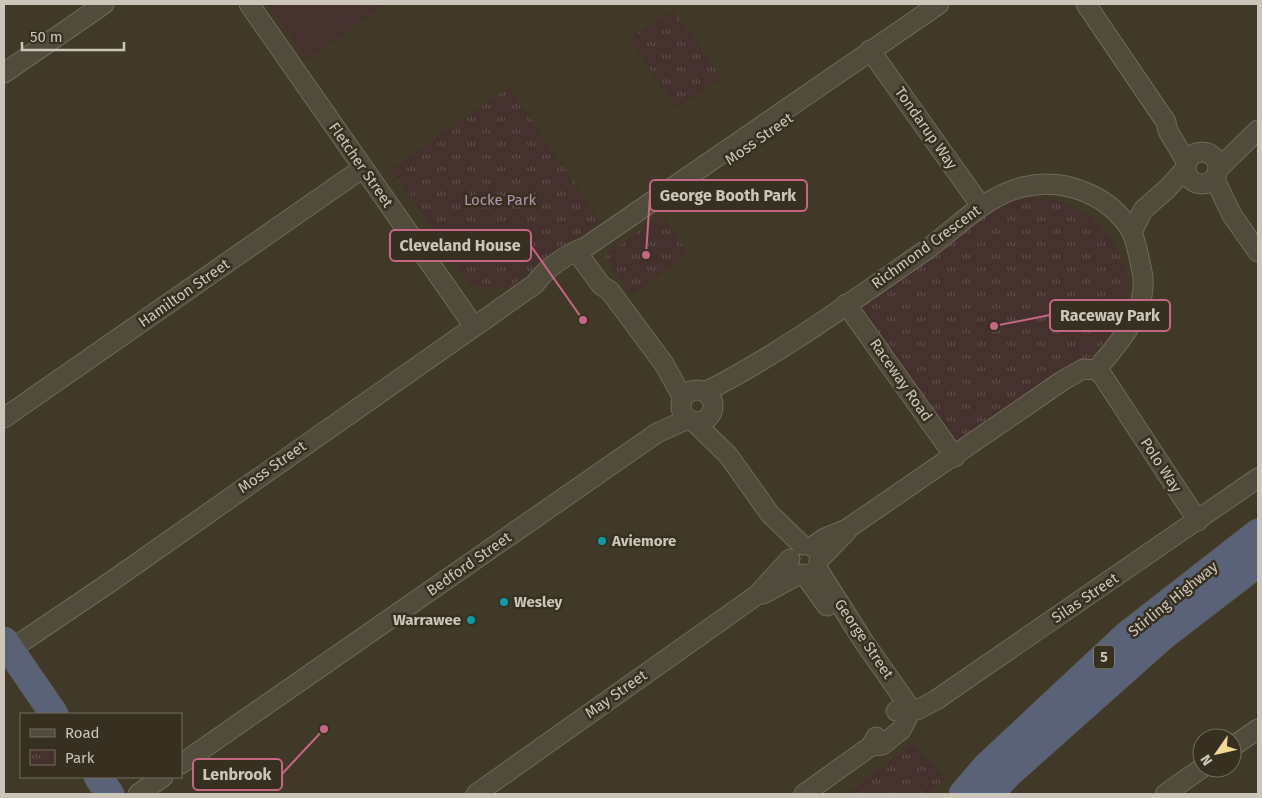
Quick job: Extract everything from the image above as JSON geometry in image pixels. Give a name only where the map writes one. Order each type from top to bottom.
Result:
[{"type":"highway","name":"Stirling Highway","points":[[963,794],[986,767],[1126,636],[1258,533]]},
{"type":"highway","name":"Stirling Highway","points":[[990,794],[1008,774],[1163,636],[1258,563]]},
{"type":"highway","points":[[8,655],[53,713]]},
{"type":"highway","points":[[99,778],[110,794]]},
{"type":"street","points":[[4,73],[104,4]]},
{"type":"street","name":"Fletcher Street","points":[[249,4],[473,326]]},
{"type":"street","name":"Moss Street","points":[[8,655],[473,326],[535,284],[549,281],[584,253],[873,54],[940,4]]},
{"type":"street","name":"Moss Street","points":[[873,54],[954,4]]},
{"type":"street","points":[[1086,4],[1166,122],[1170,123],[1180,137],[1229,215],[1232,215],[1258,252]]},
{"type":"street","name":"Tondarup Way","points":[[873,54],[981,206]]},
{"type":"street","points":[[805,560],[825,538],[847,529],[1071,376],[1083,369],[1096,376],[1126,334],[1139,306],[1142,274],[1125,223],[1255,133]]},
{"type":"street","name":"Hamilton Street","points":[[4,418],[363,168]]},
{"type":"street","name":"Richmond Crescent","points":[[696,405],[952,231],[981,206],[1000,195],[1021,187],[1049,184],[1072,187],[1091,194],[1125,223]]},
{"type":"street","name":"George Street","points":[[584,253],[610,281],[610,291],[696,405],[728,455],[770,514],[770,519],[805,560],[889,695],[902,711]]},
{"type":"street","name":"Raceway Road","points":[[846,304],[955,456]]},
{"type":"street","name":"Polo Way","points":[[1096,376],[1102,375],[1198,521]]},
{"type":"street","name":"Bedford Street","points":[[182,763],[696,405]]},
{"type":"street","name":"Silas Street","points":[[902,711],[936,700],[1258,478]]},
{"type":"street","name":"May Street","points":[[478,794],[757,594],[762,594],[805,560]]},
{"type":"street","points":[[804,794],[871,746],[872,742],[902,711]]},
{"type":"street","points":[[1242,740],[1258,729]]},
{"type":"street","points":[[1165,794],[1192,775]]},
{"type":"street","points":[[138,794],[162,778]]},
{"type":"green space","points":[[267,4],[386,4],[307,59]]},
{"type":"green space","points":[[673,10],[722,78],[677,108],[629,39]]},
{"type":"green space","name":"Locke Park","points":[[509,87],[600,221],[507,289],[471,285],[391,169]]},
{"type":"green space","points":[[1021,198],[1058,200],[1092,217],[1113,240],[1129,279],[1124,312],[1107,339],[1084,363],[956,450],[858,306],[992,209]]},
{"type":"green space","points":[[662,215],[688,254],[632,295],[604,256]]},
{"type":"green space","points":[[912,745],[946,778],[927,794],[847,794]]},
{"type":"place","name":"George Booth Park","points":[[646,255]]},
{"type":"place","name":"Cleveland House","points":[[583,320]]},
{"type":"place","name":"Raceway Park","points":[[994,326]]},
{"type":"place","name":"Aviemore","points":[[602,541]]},
{"type":"place","name":"Wesley","points":[[504,602]]},
{"type":"place","name":"Warrawee","points":[[471,620]]},
{"type":"place","name":"Lenbrook","points":[[324,729]]}]
